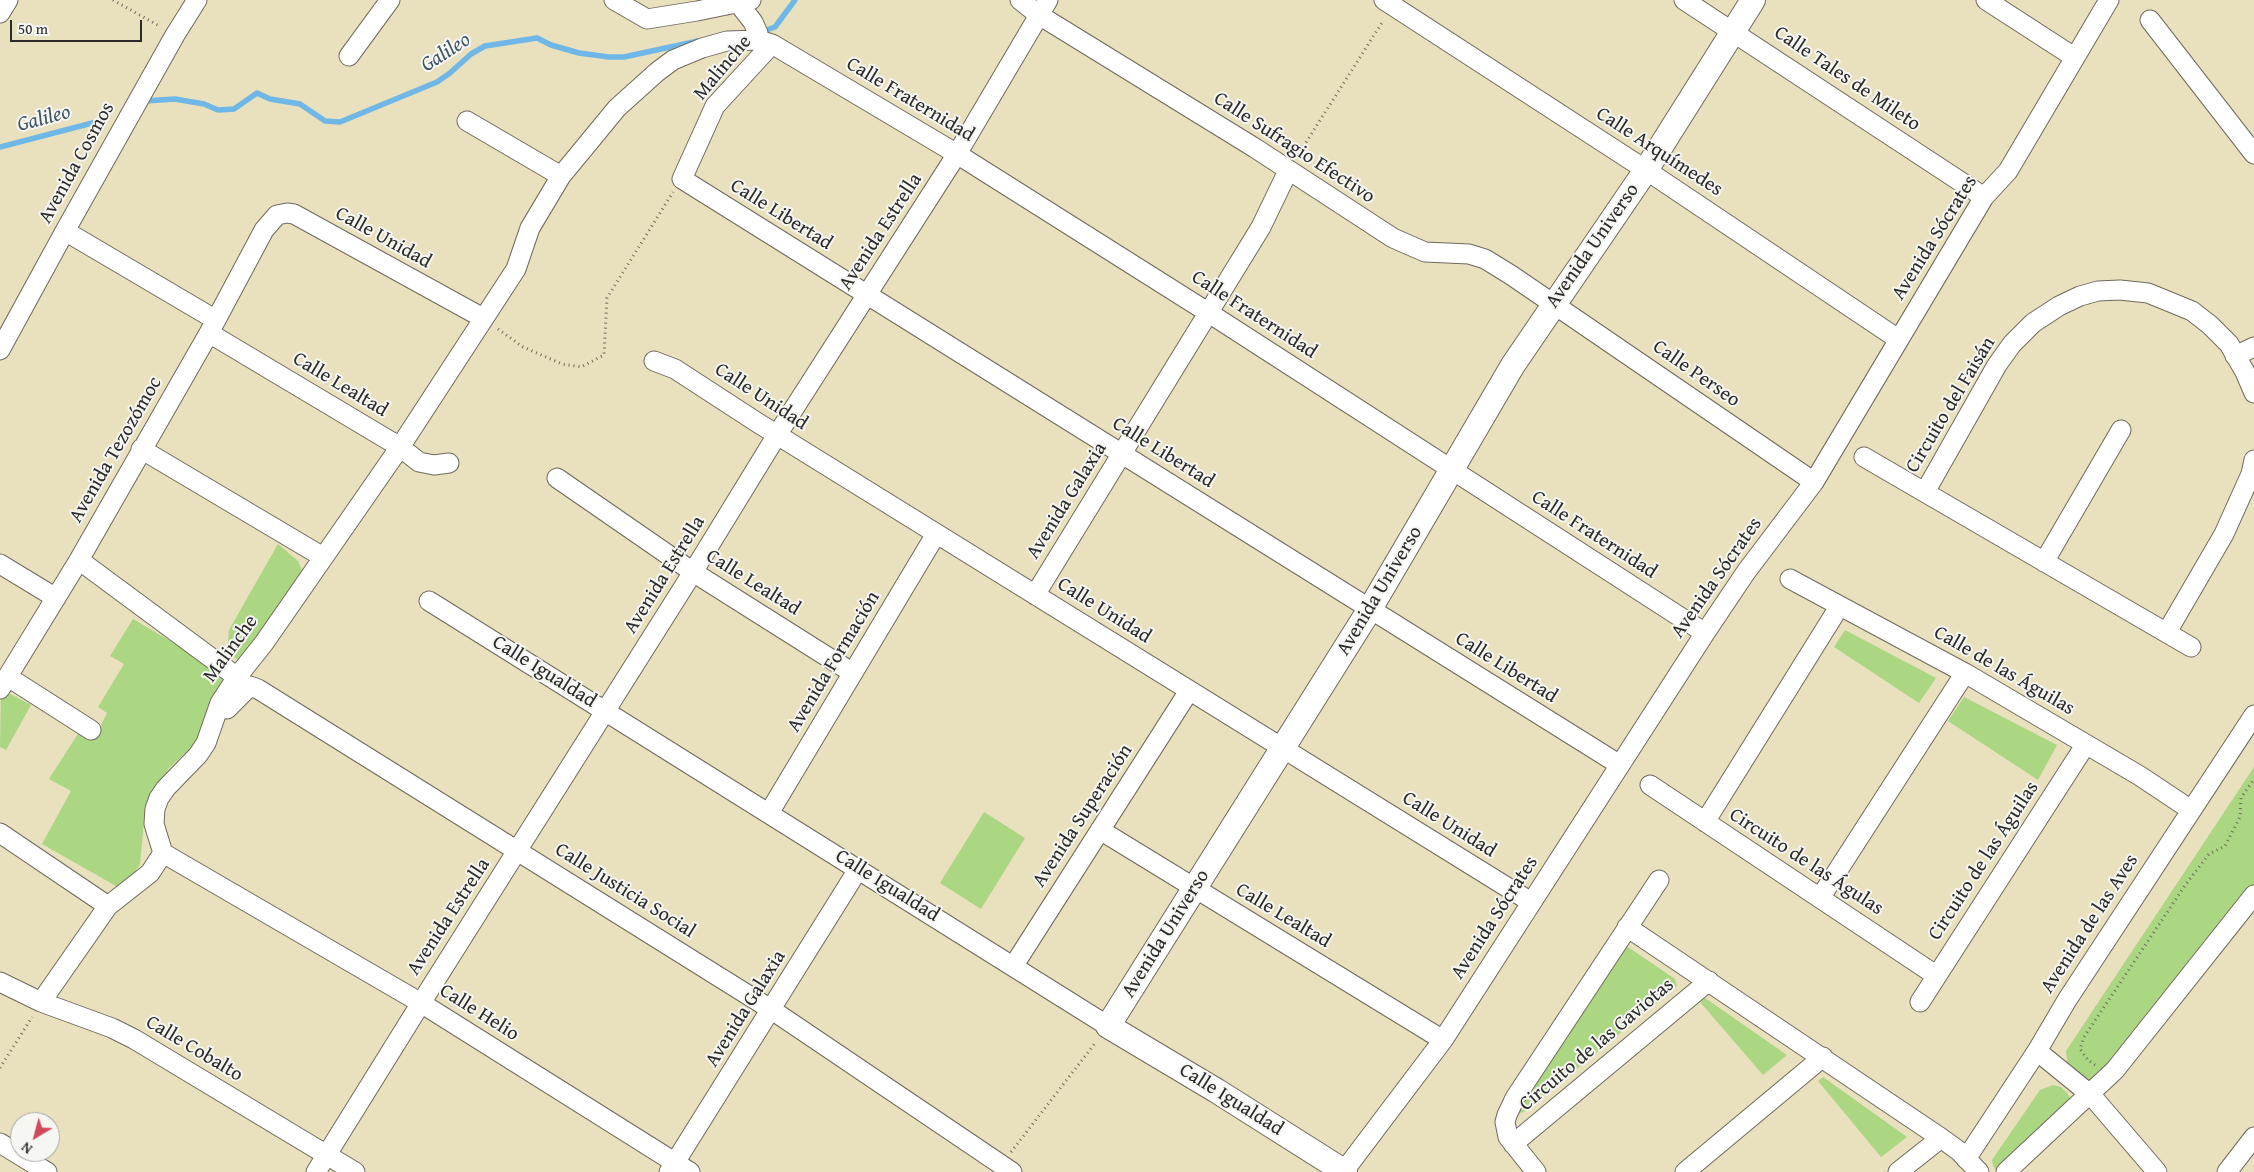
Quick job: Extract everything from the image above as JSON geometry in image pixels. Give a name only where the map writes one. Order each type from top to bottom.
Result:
[{"type":"street","points":[[0,13],[8,0]]},
{"type":"street","name":"Avenida Cosmos","points":[[0,350],[175,35],[197,0]]},
{"type":"street","points":[[349,56],[390,0]]},
{"type":"street","points":[[614,0],[647,19],[745,2],[758,33],[765,42]]},
{"type":"street","name":"Calle Sufragio Efectivo","points":[[1020,0],[1044,7],[1288,171],[1402,243],[1425,252],[1469,254],[1485,259],[1554,303]]},
{"type":"street","name":"Calle Tales de Mileto","points":[[1684,0],[1984,197]]},
{"type":"street","name":"Avenida Universo","points":[[1108,1026],[1370,609],[1512,365],[1646,170],[1753,0]]},
{"type":"street","points":[[1986,0],[2074,58]]},
{"type":"street","name":"Avenida Sócrates","points":[[1345,1172],[1443,1040],[1705,633],[1746,572],[1814,482],[1984,197],[2008,171],[2109,0]]},
{"type":"street","name":"Calle Arquímedes","points":[[1391,2],[1898,339]]},
{"type":"street","name":"Avenida Estrella","points":[[316,1172],[777,435],[957,154],[1044,7]]},
{"type":"street","points":[[2150,20],[2254,154]]},
{"type":"street","name":"Malinche","points":[[162,853],[154,824],[155,809],[159,798],[166,788],[198,755],[206,743],[220,703],[236,677],[264,643],[400,447],[516,269],[530,228],[561,176],[617,108],[673,60],[702,48],[727,41],[765,42]]},
{"type":"street","name":"Calle Fraternidad","points":[[765,42],[957,154],[1453,469],[1705,633]]},
{"type":"street","name":"Malinche","points":[[682,179],[715,106],[765,42]]},
{"type":"street","points":[[467,122],[561,176]]},
{"type":"street","name":"Avenida Galaxia","points":[[1035,595],[1123,455],[1261,227],[1288,171]]},
{"type":"street","name":"Calle Libertad","points":[[682,179],[1620,765]]},
{"type":"street","name":"Calle Unidad","points":[[264,230],[277,215],[287,212],[294,214],[483,318]]},
{"type":"street","name":"Avenida Tezozómoc","points":[[4,683],[79,560],[213,326],[264,230]]},
{"type":"street","name":"Calle Lealtad","points":[[65,231],[400,447],[419,462],[434,466],[450,463]]},
{"type":"street","name":"Circuito del Faisán","points":[[1925,492],[1997,365],[2012,344],[2033,323],[2059,306],[2080,296],[2098,291],[2120,290],[2148,293],[2172,301],[2192,311],[2210,325],[2229,344],[2235,356],[2250,370],[2254,393]]},
{"type":"street","name":"Calle Perseo","points":[[1554,303],[1814,482]]},
{"type":"street","points":[[2235,356],[2254,347]]},
{"type":"street","name":"Calle Unidad","points":[[654,361],[675,369],[777,435],[1531,902]]},
{"type":"street","points":[[2044,562],[2121,430]]},
{"type":"street","points":[[141,450],[323,557]]},
{"type":"street","name":"Circuito del Faisán","points":[[1864,457],[2191,646]]},
{"type":"street","points":[[2167,632],[2224,534],[2251,474],[2254,460]]},
{"type":"street","name":"Calle Lealtad","points":[[557,478],[693,572],[853,673]]},
{"type":"street","name":"Avenida Formación","points":[[769,813],[936,534]]},
{"type":"street","points":[[79,560],[236,677]]},
{"type":"street","points":[[0,564],[56,598]]},
{"type":"street","name":"Calle de las Águilas","points":[[1790,580],[1965,673],[2140,776],[2190,810]]},
{"type":"street","name":"Calle Igualdad","points":[[430,602],[1345,1172]]},
{"type":"street","points":[[1705,822],[1839,607]]},
{"type":"street","points":[[1820,898],[1965,673]]},
{"type":"street","points":[[4,683],[91,730]]},
{"type":"street","name":"Calle Justicia Social","points":[[213,720],[233,704],[243,691],[250,686],[258,689],[772,1010],[1002,1169]]},
{"type":"street","name":"Avenida Superación","points":[[1014,965],[1189,690]]},
{"type":"street","name":"Avenida de las Aves","points":[[1973,1166],[2067,1000],[2254,715]]},
{"type":"street","name":"Circuito de las Águilas","points":[[1920,1002],[2086,744]]},
{"type":"street","name":"Circuito de las Águlas","points":[[1650,785],[1937,976]]},
{"type":"street","name":"Calle Lealtad","points":[[1100,830],[1443,1040]]},
{"type":"street","points":[[0,833],[108,906]]},
{"type":"street","points":[[41,1002],[108,906],[150,873],[162,853]]},
{"type":"street","name":"Calle Helio","points":[[162,853],[421,1002],[678,1169]]},
{"type":"street","name":"Avenida Galaxia","points":[[678,1169],[859,868]]},
{"type":"street","name":"Circuito de las Gaviotas","points":[[1536,1172],[1508,1137],[1505,1122],[1512,1104],[1659,880]]},
{"type":"street","points":[[2006,1172],[2115,1070],[2254,895]]},
{"type":"street","name":"Circuito de las Gaviotas","points":[[1627,927],[1941,1138],[1959,1151],[1973,1166]]},
{"type":"street","name":"Circuito de las Gaviotas","points":[[1513,1144],[1709,981]]},
{"type":"street","name":"Calle Cobalto","points":[[0,982],[41,1002],[112,1028],[134,1039],[355,1172]]},
{"type":"street","points":[[2037,1051],[2090,1095],[2157,1172]]},
{"type":"street","points":[[1685,1172],[1823,1058]]},
{"type":"street","points":[[2227,1172],[2254,1137]]},
{"type":"street","points":[[1898,1172],[1941,1138]]},
{"type":"street","points":[[0,1143],[47,1172]]},
{"type":"path","points":[[113,0],[175,35]]},
{"type":"path","points":[[1288,171],[1391,2]]},
{"type":"path","points":[[483,318],[523,347],[562,364],[580,368],[604,355],[607,298],[656,216],[682,179]]},
{"type":"path","points":[[2098,1067],[2088,1060],[2080,1049],[2084,1037],[2186,884],[2209,854],[2225,846],[2240,817],[2241,798],[2254,779]]},
{"type":"path","points":[[0,1068],[41,1002]]},
{"type":"path","points":[[1002,1169],[1108,1026]]},
{"type":"green space","points":[[278,544],[298,561],[304,575],[243,663],[227,653],[229,630]]},
{"type":"green space","points":[[133,619],[230,676],[198,741],[169,768],[157,786],[145,811],[140,864],[123,890],[42,844],[71,791],[49,779],[81,729],[96,735],[107,713],[98,707],[124,664],[110,656]]},
{"type":"green space","points":[[1845,630],[1936,678],[1919,703],[1834,647]]},
{"type":"green space","points":[[1,689],[31,705],[6,750],[0,747]]},
{"type":"green space","points":[[1964,697],[2057,745],[2038,780],[1948,721]]},
{"type":"green space","points":[[2254,767],[2254,898],[2101,1084],[2082,1080],[2068,1068],[2066,1051]]},
{"type":"green space","points":[[984,812],[1025,838],[981,909],[940,883]]},
{"type":"green space","points":[[1625,945],[1675,979],[1677,986],[1526,1111],[1518,1114],[1519,1107]]},
{"type":"green space","points":[[1705,998],[1787,1055],[1763,1075],[1700,1002]]},
{"type":"green space","points":[[1823,1077],[1907,1137],[1881,1157],[1818,1081]]},
{"type":"green space","points":[[2053,1085],[2061,1087],[2068,1094],[2072,1103],[2003,1169],[1996,1170],[1992,1160],[2040,1090]]},
{"type":"waterway","name":"Galileo","points":[[761,32],[775,27],[795,0]]},
{"type":"waterway","name":"Galileo","points":[[145,101],[175,99],[204,104],[218,110],[234,109],[257,93],[270,99],[300,104],[325,121],[340,122],[437,82],[471,54],[485,46],[537,38],[551,45],[579,53],[624,57],[698,41]]},
{"type":"waterway","name":"Galileo","points":[[0,147],[96,122]]}]
